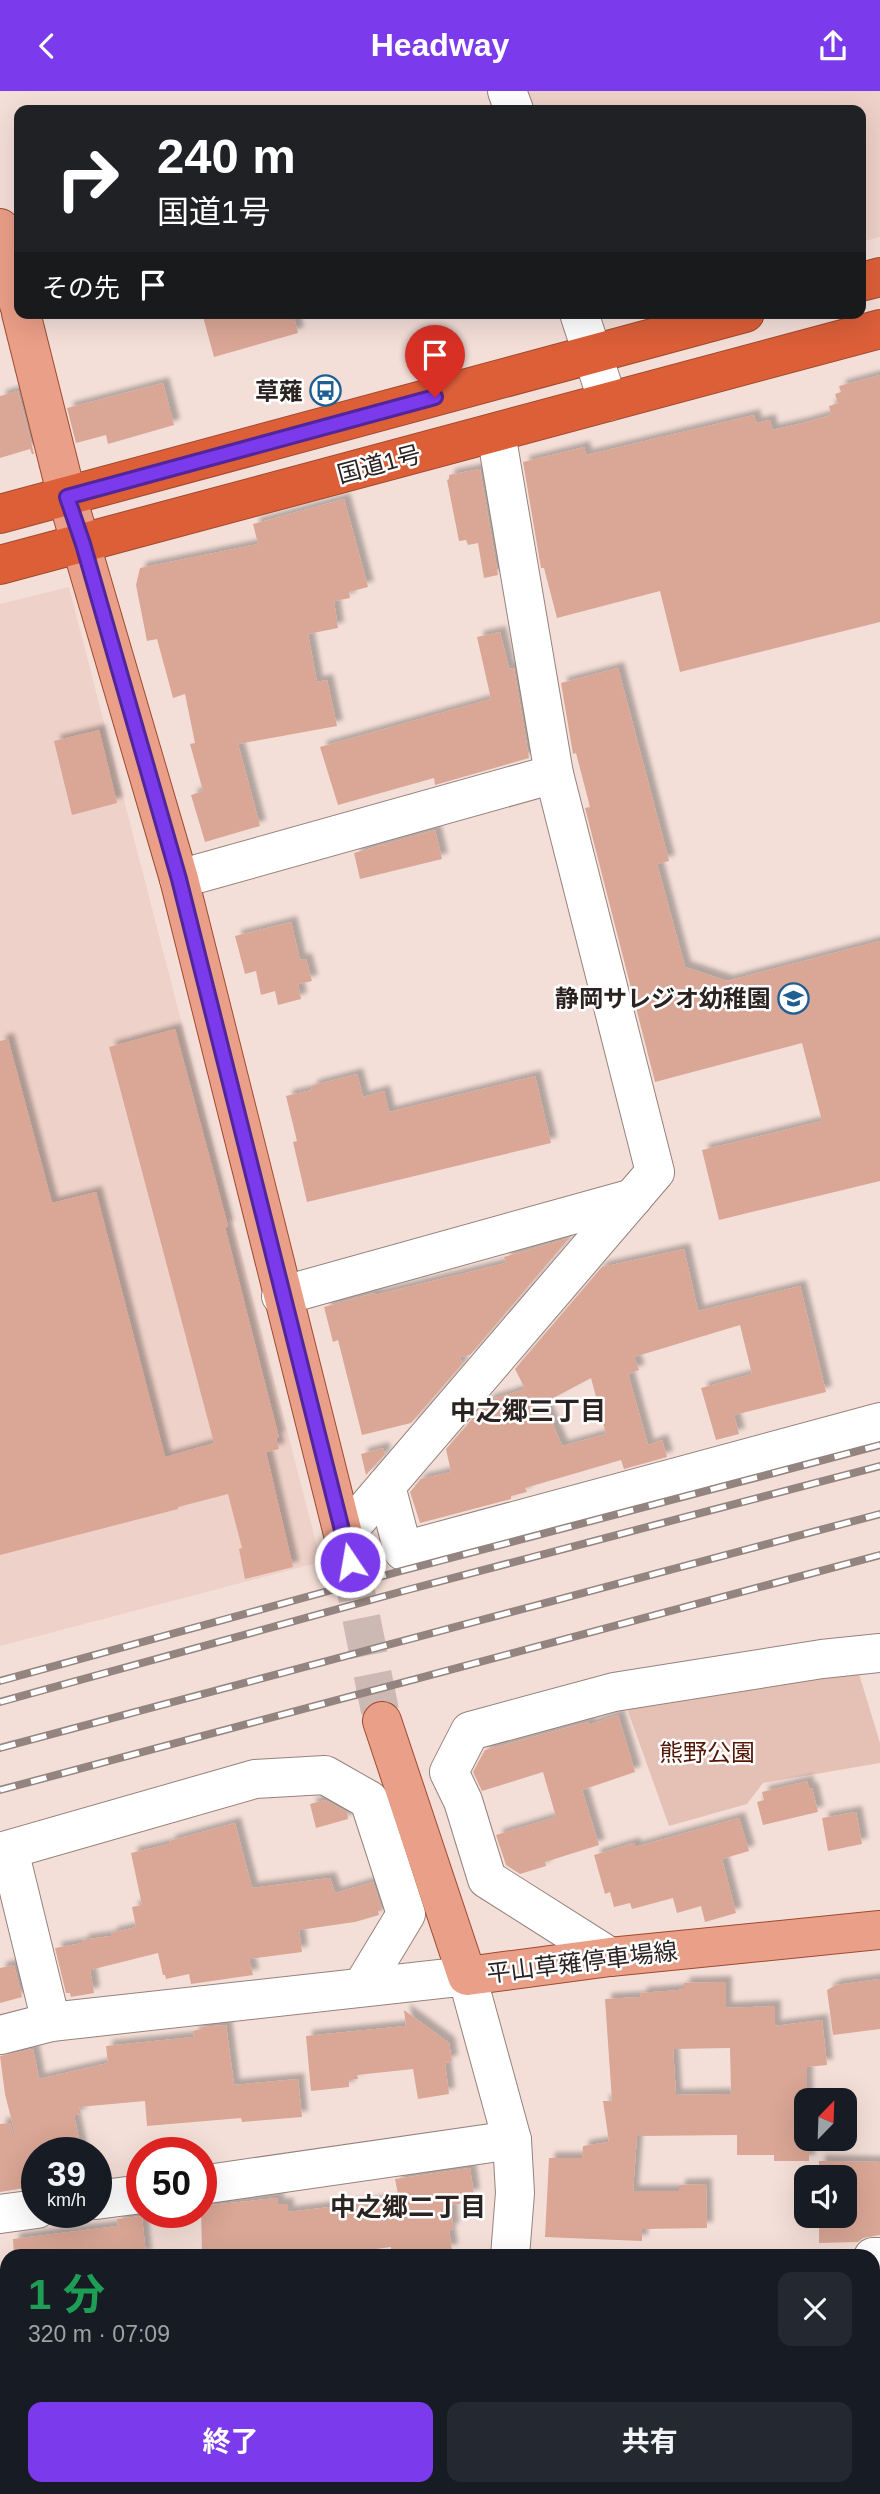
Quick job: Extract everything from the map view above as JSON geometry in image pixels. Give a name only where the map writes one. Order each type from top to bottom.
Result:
[{"type":"highway","name":"国道1号","points":[[0,514],[723,319]]},
{"type":"highway","name":"国道1号","points":[[0,565],[880,329]]},
{"type":"main road","points":[[0,228],[14,285]]},
{"type":"main road","points":[[22,319],[67,497],[83,544],[179,879],[281,1296],[347,1549]]},
{"type":"main road","name":"平山草薙停車場線","points":[[382,1721],[467,1976],[610,1957],[880,1930]]},
{"type":"street","points":[[581,319],[608,403]]},
{"type":"street","points":[[347,1549],[386,1486],[655,1172],[554,774],[495,433]]},
{"type":"street","points":[[179,879],[554,774]]},
{"type":"street","points":[[281,1296],[634,1198]]},
{"type":"street","points":[[386,1486],[403,1551],[880,1422]]},
{"type":"street","points":[[610,1957],[487,1879],[463,1801],[449,1772],[470,1731],[614,1692],[822,1659],[878,1662]]},
{"type":"street","points":[[51,2022],[5,1851],[255,1779],[326,1775],[369,1800],[406,1914],[362,1987]]},
{"type":"street","points":[[0,2035],[51,2022],[467,1976],[512,2140],[515,2193],[511,2249]]},
{"type":"street","points":[[217,2183],[512,2140]]},
{"type":"street","points":[[0,2214],[21,2211]]},
{"type":"shaded area","points":[[522,91],[880,91],[880,237],[866,241],[866,105],[526,105]]},
{"type":"shaded area","points":[[69,587],[321,1562],[0,1646],[0,604]]},
{"type":"green space","name":"熊野公園","points":[[856,1664],[880,1743],[880,1763],[763,1783],[747,1804],[669,1826],[625,1703]]},
{"type":"building","points":[[204,319],[294,319],[298,333],[214,357]]},
{"type":"building","points":[[880,375],[880,622],[680,672],[660,591],[557,618],[544,568],[541,568],[523,462],[584,447],[586,455],[754,415],[756,423],[770,420],[772,430],[803,423],[831,415],[829,406],[838,403],[835,394],[841,392],[839,386]]},
{"type":"building","points":[[163,383],[174,425],[108,444],[106,435],[76,443],[67,408]]},
{"type":"building","points":[[18,391],[34,454],[30,449],[0,458],[0,396]]},
{"type":"building","points":[[480,469],[498,575],[484,578],[478,543],[468,545],[466,540],[459,541],[447,480],[449,475]]},
{"type":"building","points":[[344,499],[368,587],[349,592],[350,598],[334,601],[338,628],[308,634],[317,682],[327,680],[337,726],[238,744],[260,826],[205,842],[191,795],[203,791],[190,744],[195,743],[185,694],[173,698],[157,639],[147,641],[136,585],[140,568],[258,544],[253,524]]},
{"type":"building","points":[[500,632],[509,669],[514,668],[529,758],[435,785],[434,778],[338,805],[320,747],[491,699],[477,637]]},
{"type":"building","points":[[618,668],[669,861],[657,864],[685,967],[727,981],[880,941],[880,1181],[719,1220],[702,1150],[822,1121],[802,1043],[655,1082],[585,808],[590,807],[576,753],[573,754],[561,683]]},
{"type":"building","points":[[99,730],[117,803],[72,815],[54,741]]},
{"type":"building","points":[[435,830],[442,859],[360,879],[354,853]]},
{"type":"building","points":[[291,922],[300,960],[306,959],[312,981],[298,984],[301,999],[278,1005],[275,991],[261,995],[256,971],[245,974],[235,936]]},
{"type":"building","points":[[175,1029],[228,1226],[225,1227],[279,1438],[276,1438],[279,1449],[266,1452],[293,1567],[245,1579],[239,1549],[242,1548],[228,1494],[0,1555],[0,1041],[8,1039],[52,1203],[96,1192],[165,1457],[214,1443],[109,1047]]},
{"type":"building","points":[[357,1074],[363,1097],[384,1091],[389,1112],[535,1076],[551,1143],[307,1202],[286,1096],[312,1090],[311,1086]]},
{"type":"building","points":[[569,1238],[470,1355],[460,1357],[462,1364],[411,1423],[362,1435],[338,1340],[333,1342],[324,1307],[506,1263],[504,1257]]},
{"type":"building","points":[[684,1249],[698,1311],[800,1286],[826,1392],[734,1415],[739,1434],[716,1440],[701,1388],[752,1374],[740,1325],[634,1357],[639,1370],[628,1374],[648,1445],[662,1440],[667,1457],[624,1469],[621,1460],[525,1488],[527,1492],[511,1496],[511,1499],[420,1523],[410,1492],[421,1479],[451,1472],[446,1449],[489,1400],[525,1389],[515,1369],[602,1267]],"holes":[[[591,1378],[606,1434],[562,1446],[544,1403]]]},
{"type":"building","points":[[383,1448],[385,1454],[366,1475],[361,1454]]},
{"type":"building","points":[[618,1715],[635,1772],[582,1790],[599,1845],[545,1862],[546,1866],[520,1874],[506,1865],[496,1835],[556,1817],[543,1772],[482,1791],[473,1772],[485,1750],[588,1722],[589,1725]]},
{"type":"building","points":[[807,1781],[809,1789],[812,1788],[818,1812],[763,1825],[757,1802],[764,1800],[762,1792]]},
{"type":"building","points":[[325,1800],[347,1812],[348,1819],[316,1828],[310,1804]]},
{"type":"building","points":[[856,1812],[862,1844],[828,1851],[822,1818]]},
{"type":"building","points":[[739,1818],[749,1851],[722,1859],[736,1913],[705,1922],[701,1906],[677,1913],[673,1898],[632,1909],[630,1903],[614,1907],[610,1892],[605,1894],[594,1855],[634,1843],[635,1847]]},
{"type":"building","points":[[235,1823],[252,1888],[330,1878],[335,1893],[373,1882],[382,1910],[378,1911],[379,1915],[355,1922],[299,1930],[302,1952],[249,1959],[253,1975],[191,1984],[189,1974],[166,1979],[158,1953],[90,1970],[94,1993],[71,1997],[70,1993],[66,1993],[55,1948],[83,1943],[82,1940],[111,1936],[111,1933],[136,1927],[132,1907],[142,1905],[131,1853],[170,1844],[169,1841]]},
{"type":"building","points":[[14,1965],[22,1997],[0,2003],[0,1968]]},
{"type":"building","points":[[880,1979],[880,2029],[833,2035],[827,1990],[836,1985]]},
{"type":"building","points":[[726,1982],[726,2008],[775,2006],[775,2026],[822,2020],[827,2065],[807,2067],[807,2088],[794,2088],[794,2151],[809,2151],[809,2161],[774,2161],[774,2155],[737,2155],[737,2135],[637,2136],[633,2191],[679,2191],[679,2185],[706,2184],[707,2228],[642,2229],[642,2241],[545,2237],[549,2158],[582,2158],[583,2146],[609,2142],[603,2101],[612,2101],[605,1999],[641,1997],[640,1993],[684,1988],[684,1983]],"holes":[[[730,2048],[731,2094],[676,2095],[673,2049]]]},
{"type":"building","points":[[404,2010],[449,2043],[452,2061],[445,2063],[449,2094],[418,2099],[413,2069],[357,2075],[358,2079],[349,2080],[349,2087],[311,2091],[306,2036],[406,2026]]},
{"type":"building","points":[[226,2025],[234,2085],[298,2079],[302,2117],[242,2122],[241,2118],[147,2126],[145,2101],[79,2107],[81,2114],[74,2115],[79,2137],[21,2137],[21,2189],[0,2192],[0,2124],[10,2123],[15,2134],[5,2094],[0,2056],[33,2049],[39,2079],[108,2063],[106,2046],[194,2037],[193,2031],[202,2029],[201,2027]]},
{"type":"building","points":[[819,2161],[880,2162],[880,2235],[863,2238],[858,2242],[819,2243],[819,2228],[857,2228],[857,2165],[819,2165]]},
{"type":"building","points":[[470,2168],[474,2195],[462,2197],[460,2204],[451,2205],[453,2229],[449,2230],[452,2249],[202,2249],[201,2228],[217,2228],[217,2204],[278,2198],[278,2204],[288,2204],[288,2212],[399,2199],[395,2179]]},
{"type":"building","points":[[126,2218],[126,2228],[143,2228],[145,2249],[14,2249],[13,2239],[118,2226],[117,2219]]},
{"type":"tunnel","points":[[350,1562],[382,1721]]},
{"type":"railway","points":[[0,1681],[401,1571],[880,1445]]},
{"type":"railway","points":[[0,1702],[407,1590],[880,1466]]},
{"type":"railway","points":[[0,1748],[880,1514]]},
{"type":"railway","points":[[0,1790],[880,1555]]},
{"type":"place","name":"草薙","points":[[326,391]]},
{"type":"place","name":"静岡サレジオ幼稚園","points":[[794,998]]},
{"type":"district","name":"中之郷三丁目","points":[[528,1411]]},
{"type":"district","name":"中之郷二丁目","points":[[408,2207]]},
{"type":"route","points":[[350,1562],[281,1296],[179,879],[83,544],[67,497],[435,397]]}]
